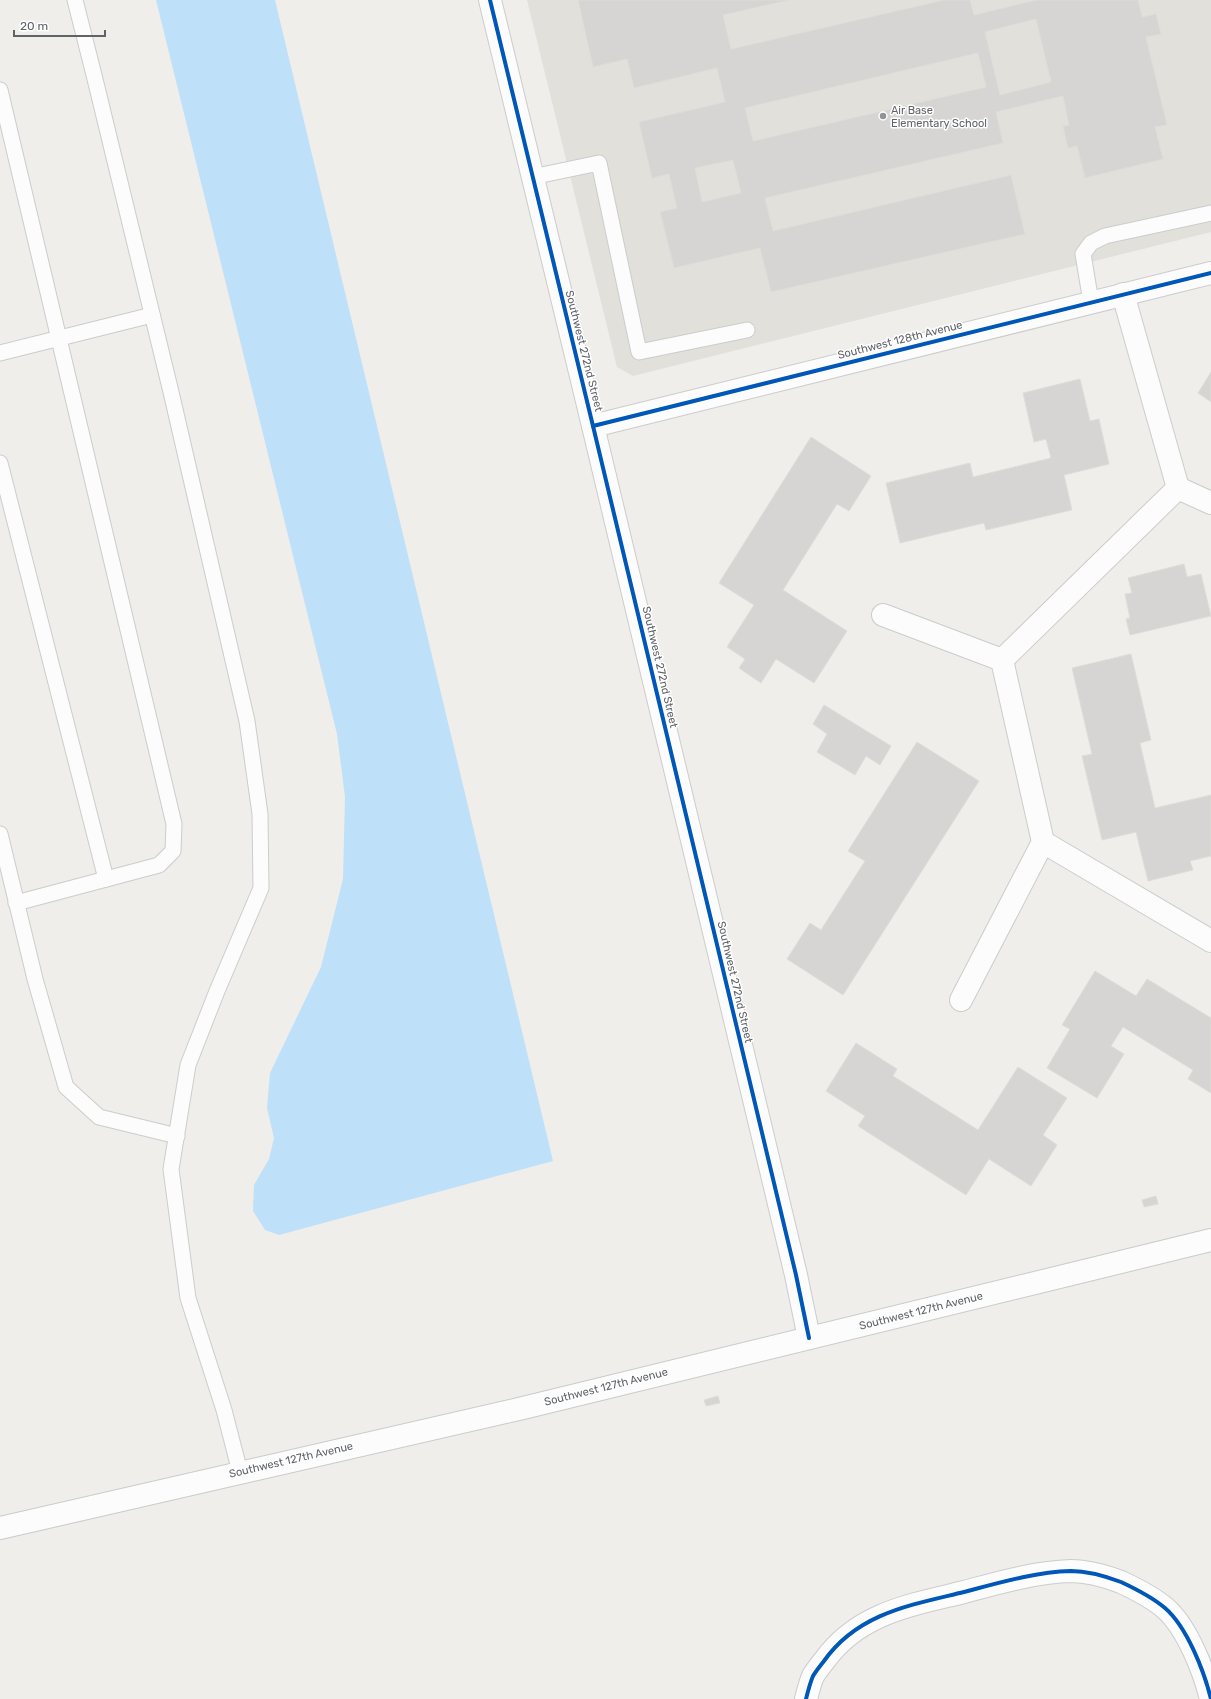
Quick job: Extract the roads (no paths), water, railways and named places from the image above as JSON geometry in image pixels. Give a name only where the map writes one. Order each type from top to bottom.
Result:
[{"type":"street","name":"Southwest 272nd Street","points":[[490,0],[794,1267],[809,1338]]},
{"type":"street","name":"Southwest 128th Avenue","points":[[593,426],[1211,273]]},
{"type":"street","points":[[1123,294],[1178,488],[1211,503]]},
{"type":"street","points":[[1002,660],[1178,488]]},
{"type":"street","points":[[883,615],[1002,660]]},
{"type":"street","points":[[962,1000],[1043,842],[1002,660]]},
{"type":"street","points":[[1043,842],[1211,942]]},
{"type":"street","name":"Southwest 127th Avenue","points":[[0,1528],[523,1408],[1211,1240]]},
{"type":"street","points":[[806,1699],[814,1675],[830,1652],[854,1629],[881,1615],[916,1604],[1005,1581],[1042,1574],[1072,1571],[1106,1576],[1140,1590],[1165,1608],[1183,1631],[1196,1655],[1211,1699]]},
{"type":"lane","points":[[75,0],[152,315],[247,721],[260,814],[261,888],[217,991],[188,1065],[171,1169],[188,1298],[224,1410],[240,1472]]},
{"type":"lane","points":[[0,90],[174,824],[173,851],[158,865],[16,903]]},
{"type":"lane","points":[[532,177],[599,163],[639,352],[747,330]]},
{"type":"lane","points":[[1091,302],[1083,254],[1091,243],[1105,236],[1211,213]]},
{"type":"lane","points":[[0,353],[152,315]]},
{"type":"lane","points":[[0,463],[106,879]]},
{"type":"lane","points":[[0,834],[35,979],[66,1087],[99,1117],[177,1136]]},
{"type":"water","points":[[156,0],[275,0],[553,1161],[279,1235],[265,1230],[253,1211],[254,1185],[269,1159],[274,1138],[267,1108],[270,1073],[321,967],[343,879],[345,797],[337,734]]},
{"type":"place","name":"Air Base Elementary School","points":[[883,116]]}]
